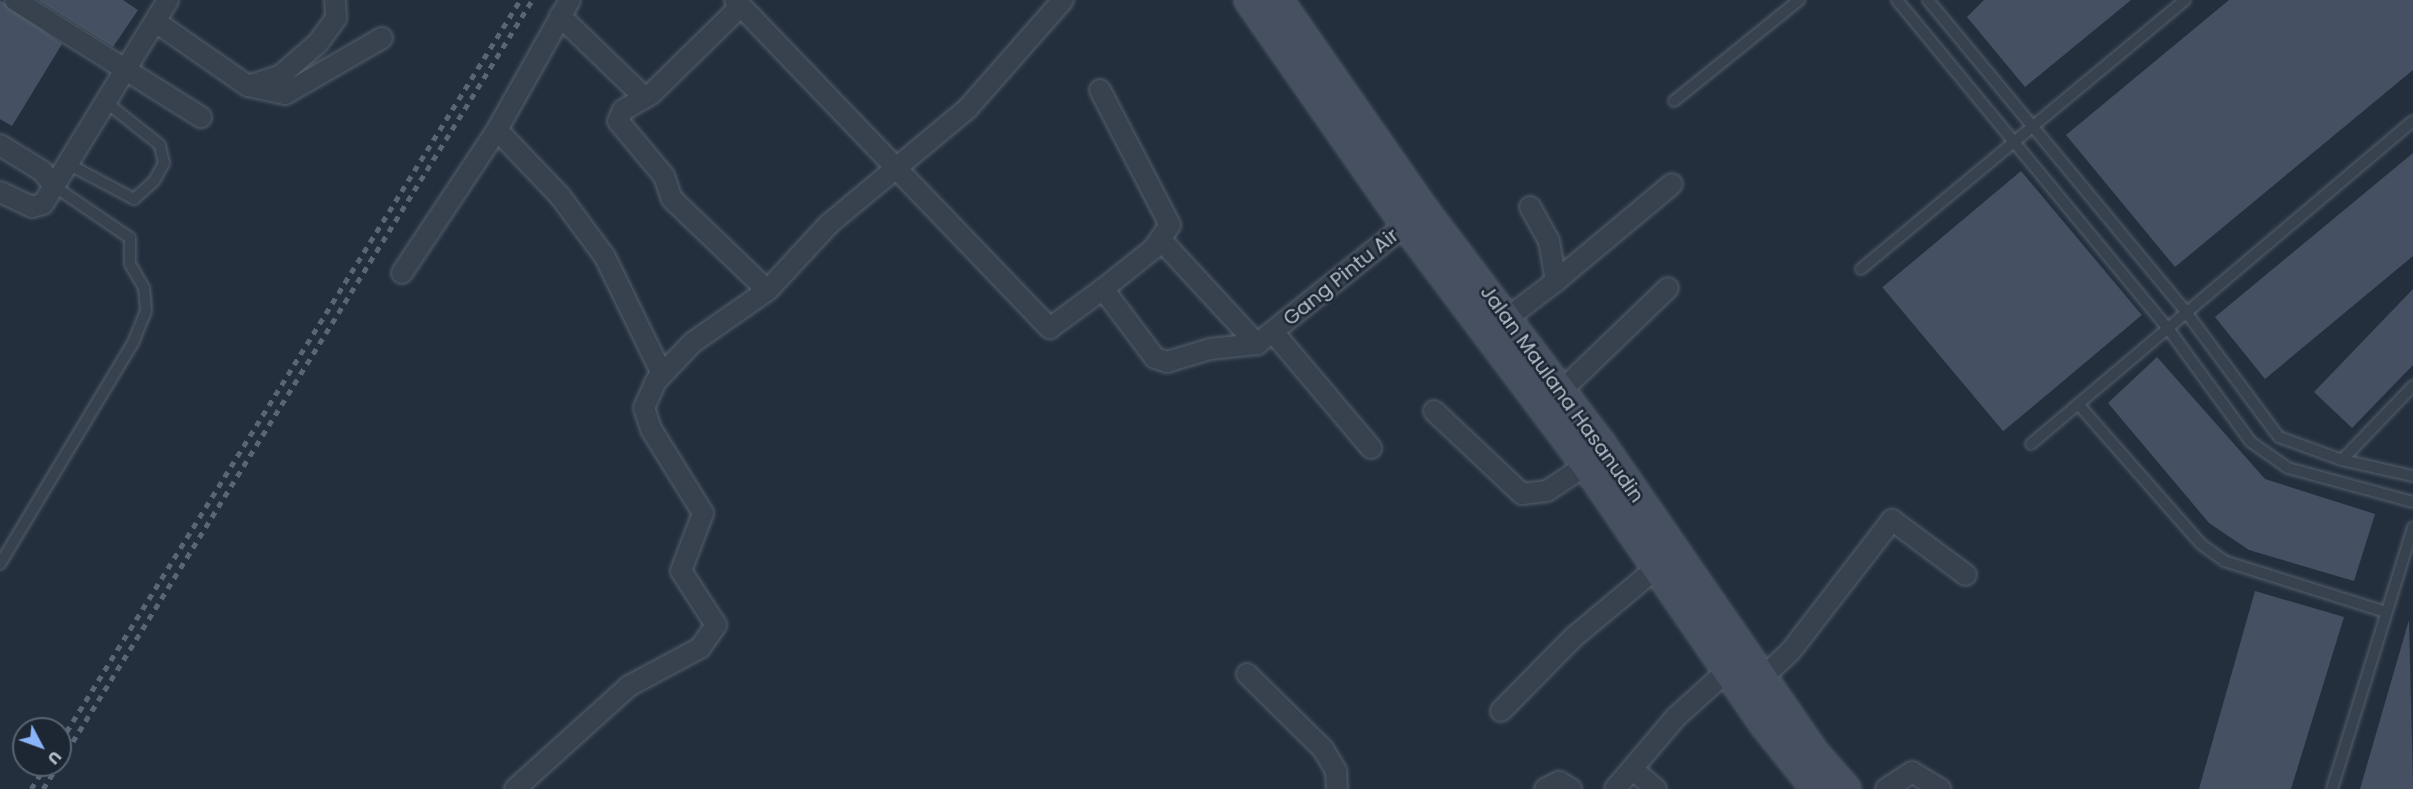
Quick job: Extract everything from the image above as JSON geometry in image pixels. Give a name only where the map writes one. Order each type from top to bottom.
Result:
[{"type":"street","points":[[15,0],[201,117]]},
{"type":"street","points":[[0,192],[36,208],[68,164],[168,0]]},
{"type":"street","points":[[248,86],[281,75],[318,43],[336,18],[335,0]]},
{"type":"street","points":[[515,789],[629,686],[682,660],[716,625],[681,572],[703,513],[644,408],[662,374],[692,343],[767,290],[829,224],[968,108],[1063,0]]},
{"type":"street","name":"Jalan Maulana Hasanudin","points":[[1249,0],[1414,217],[1504,321],[1566,386],[1596,458]]},
{"type":"street","name":"Jalan Maulana Hasanudin","points":[[1278,0],[1414,217]]},
{"type":"street","points":[[767,290],[672,199],[664,176],[618,121],[623,110],[644,97],[738,3],[899,166],[1050,328],[1103,289],[1161,240],[1168,217],[1100,90]]},
{"type":"street","points":[[402,273],[497,130],[565,8],[644,97]]},
{"type":"street","points":[[156,22],[248,86],[285,94],[303,87],[382,38]]},
{"type":"street","points":[[497,130],[560,196],[605,257],[662,374]]},
{"type":"street","points":[[0,145],[42,171],[54,186]]},
{"type":"street","points":[[1504,321],[1550,286],[1672,184]]},
{"type":"street","points":[[1530,207],[1549,241],[1550,286]]},
{"type":"street","name":"Gang Pintu Air","points":[[1265,338],[1414,217]]},
{"type":"street","points":[[1161,240],[1265,338],[1371,448]]},
{"type":"street","points":[[1566,386],[1589,367],[1668,288]]},
{"type":"street","points":[[1103,289],[1155,358],[1167,362],[1210,349],[1265,338]]},
{"type":"street","name":"Jalan Maulana Hasanudin","points":[[1504,321],[1810,771],[1846,789]]},
{"type":"street","points":[[1434,411],[1521,494],[1547,491],[1596,458]]},
{"type":"street","points":[[1763,677],[1790,652],[1892,520],[1966,575]]},
{"type":"street","points":[[1501,711],[1574,637],[1667,559]]},
{"type":"street","points":[[1615,789],[1676,717],[1737,661]]},
{"type":"street","name":"Jalan Maulana Hasanudin","points":[[1737,661],[1763,677],[1810,771]]},
{"type":"street","points":[[1247,674],[1323,749],[1336,771],[1337,789]]},
{"type":"street","points":[[1632,769],[1656,789]]},
{"type":"street","points":[[1886,789],[1912,772],[1940,789]]},
{"type":"street","points":[[1545,789],[1558,782],[1571,789]]},
{"type":"lane","points":[[1674,101],[1799,0]]},
{"type":"lane","points":[[1897,0],[2167,327],[2269,459],[2413,502]]},
{"type":"lane","points":[[1928,0],[2186,312],[2279,437],[2342,460],[2413,476]]},
{"type":"lane","points":[[1861,268],[2185,0]]},
{"type":"lane","points":[[68,164],[134,199],[154,181],[164,163],[160,145],[106,103]]},
{"type":"lane","points":[[2031,444],[2167,327],[2413,122]]},
{"type":"lane","points":[[0,564],[133,343],[146,310],[144,288],[130,264],[130,238],[54,186]]},
{"type":"lane","points":[[2342,460],[2413,386]]},
{"type":"lane","points":[[2078,404],[2201,544],[2224,561],[2386,612]]},
{"type":"lane","points":[[2332,789],[2413,527]]},
{"type":"building","points":[[0,0],[62,44],[12,126],[0,119]]},
{"type":"building","points":[[38,0],[123,0],[138,10],[113,47]]},
{"type":"building","points":[[1984,0],[2131,0],[2025,87],[1967,17]]},
{"type":"building","points":[[2229,0],[2413,0],[2413,70],[2175,267],[2066,135]]},
{"type":"building","points":[[2413,153],[2413,256],[2265,379],[2215,317]]},
{"type":"building","points":[[2021,171],[2142,315],[2003,431],[1882,287]]},
{"type":"building","points":[[2413,289],[2413,365],[2352,428],[2314,392]]},
{"type":"building","points":[[2157,357],[2265,479],[2375,514],[2354,581],[2249,550],[2209,523],[2108,403]]},
{"type":"building","points":[[2255,591],[2344,617],[2291,789],[2199,789]]},
{"type":"building","points":[[2409,620],[2413,789],[2360,789]]},
{"type":"railway","points":[[72,723],[520,0]]},
{"type":"railway","points":[[72,743],[532,0]]},
{"type":"railway","points":[[31,789],[38,777]]},
{"type":"railway","points":[[43,789],[50,777]]}]
